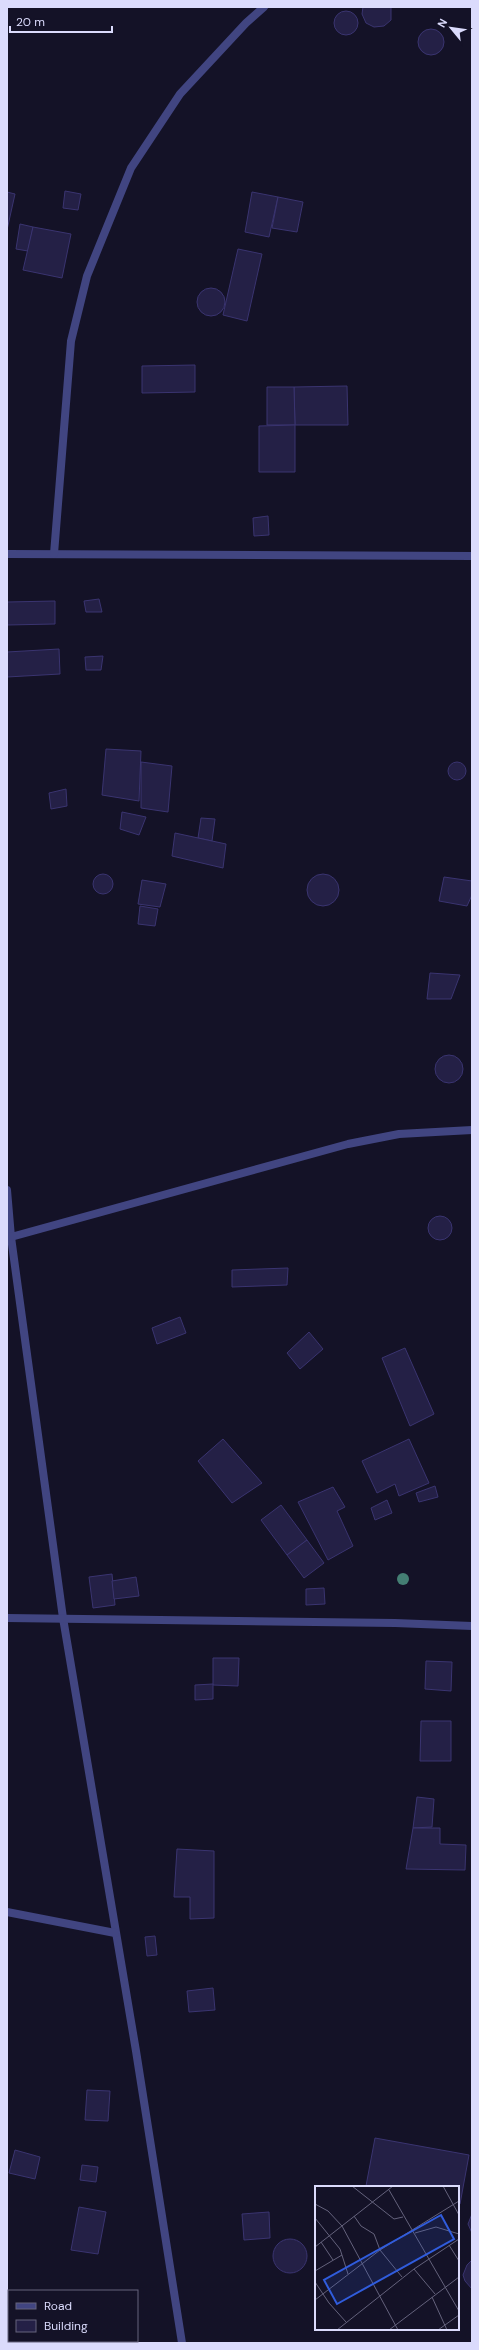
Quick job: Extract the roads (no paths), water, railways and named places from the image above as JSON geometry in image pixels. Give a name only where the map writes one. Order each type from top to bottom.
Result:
[{"type":"street","points":[[54,554],[70,341],[87,276],[131,168],[176,100],[246,23],[264,7]]},
{"type":"street","points":[[7,554],[472,556]]},
{"type":"street","points":[[9,1237],[348,1144],[399,1134],[472,1130]]},
{"type":"street","points":[[7,1190],[9,1237],[63,1618],[136,2051],[182,2343]]},
{"type":"street","points":[[7,1618],[395,1623],[472,1626]]},
{"type":"street","points":[[7,1912],[115,1933]]}]
